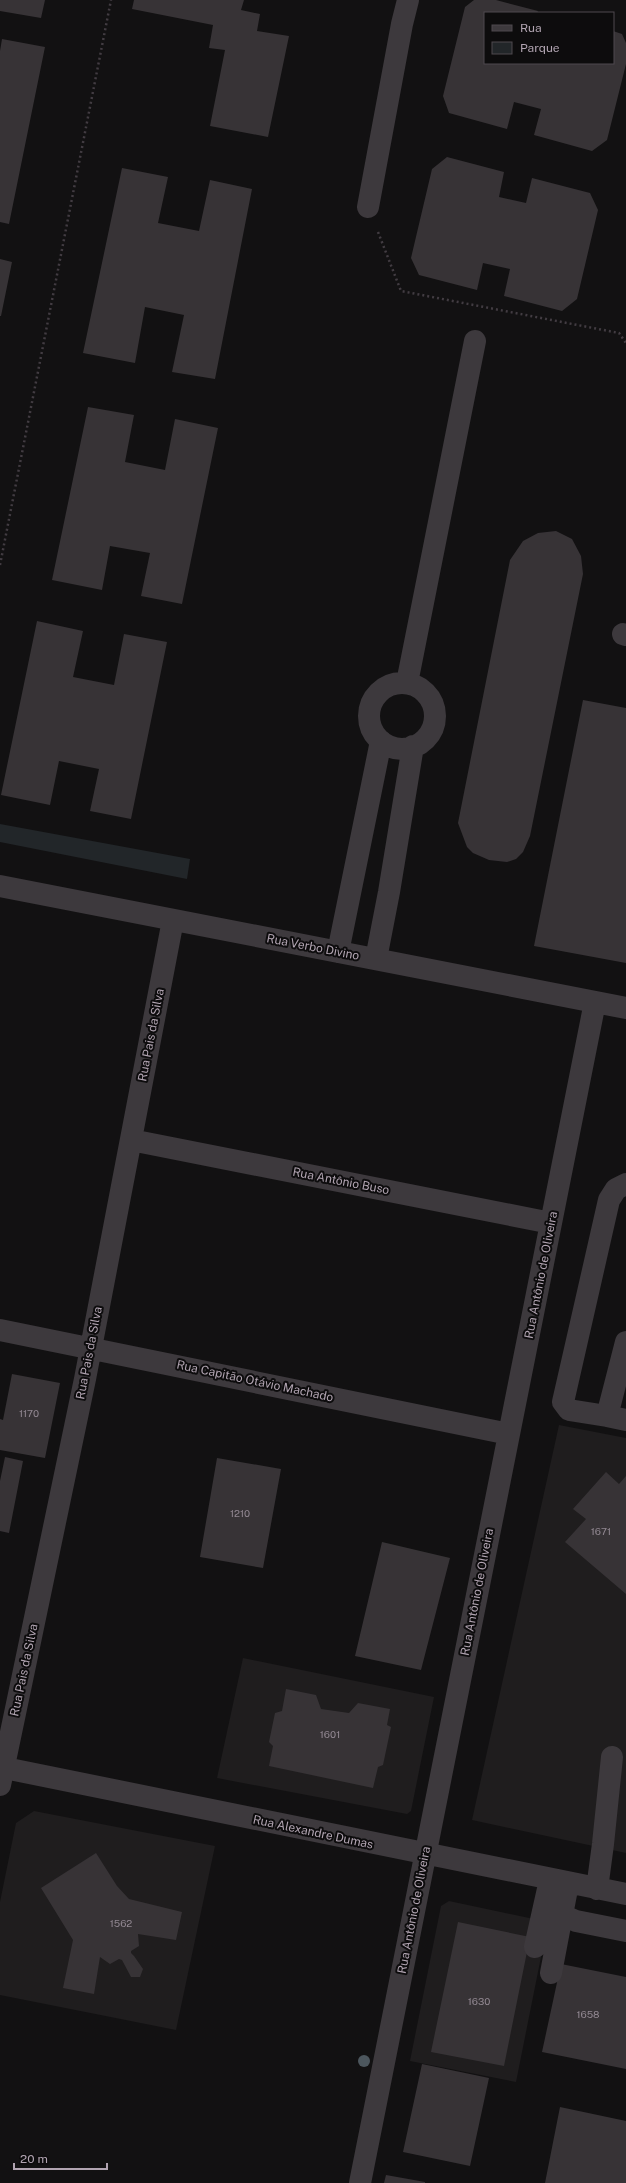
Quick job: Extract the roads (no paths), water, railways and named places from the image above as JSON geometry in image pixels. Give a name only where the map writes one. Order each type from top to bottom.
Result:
[{"type":"street","points":[[368,207],[402,24],[408,0]]},
{"type":"street","points":[[407,683],[475,341]]},
{"type":"street","points":[[407,683],[415,686],[429,696],[434,712],[434,721],[430,733],[421,742],[413,746],[396,748],[381,741],[375,735],[369,719],[372,702],[383,689],[390,685],[407,683]]},
{"type":"street","points":[[338,952],[381,741]]},
{"type":"street","points":[[376,959],[389,892],[413,746]]},
{"type":"street","name":"Rua Verbo Divino","points":[[0,886],[626,1008]]},
{"type":"street","name":"Rua Pais da Silva","points":[[1,1773],[91,1348],[174,920]]},
{"type":"street","name":"Rua Antônio de Oliveira","points":[[360,2183],[595,1002]]},
{"type":"street","name":"Rua Antônio Buso","points":[[131,1140],[551,1223]]},
{"type":"street","points":[[626,1184],[616,1189],[609,1200],[563,1402],[569,1410],[617,1418],[626,1342]]},
{"type":"street","name":"Rua Capitão Otávio Machado","points":[[0,1330],[510,1434]]},
{"type":"street","points":[[597,1889],[612,1757]]},
{"type":"street","name":"Rua Alexandre Dumas","points":[[1,1773],[626,1894]]},
{"type":"street","points":[[551,1973],[562,1915],[559,1882]]},
{"type":"street","points":[[535,1947],[559,1882]]},
{"type":"street","points":[[562,1915],[576,1921],[626,1931]]}]
